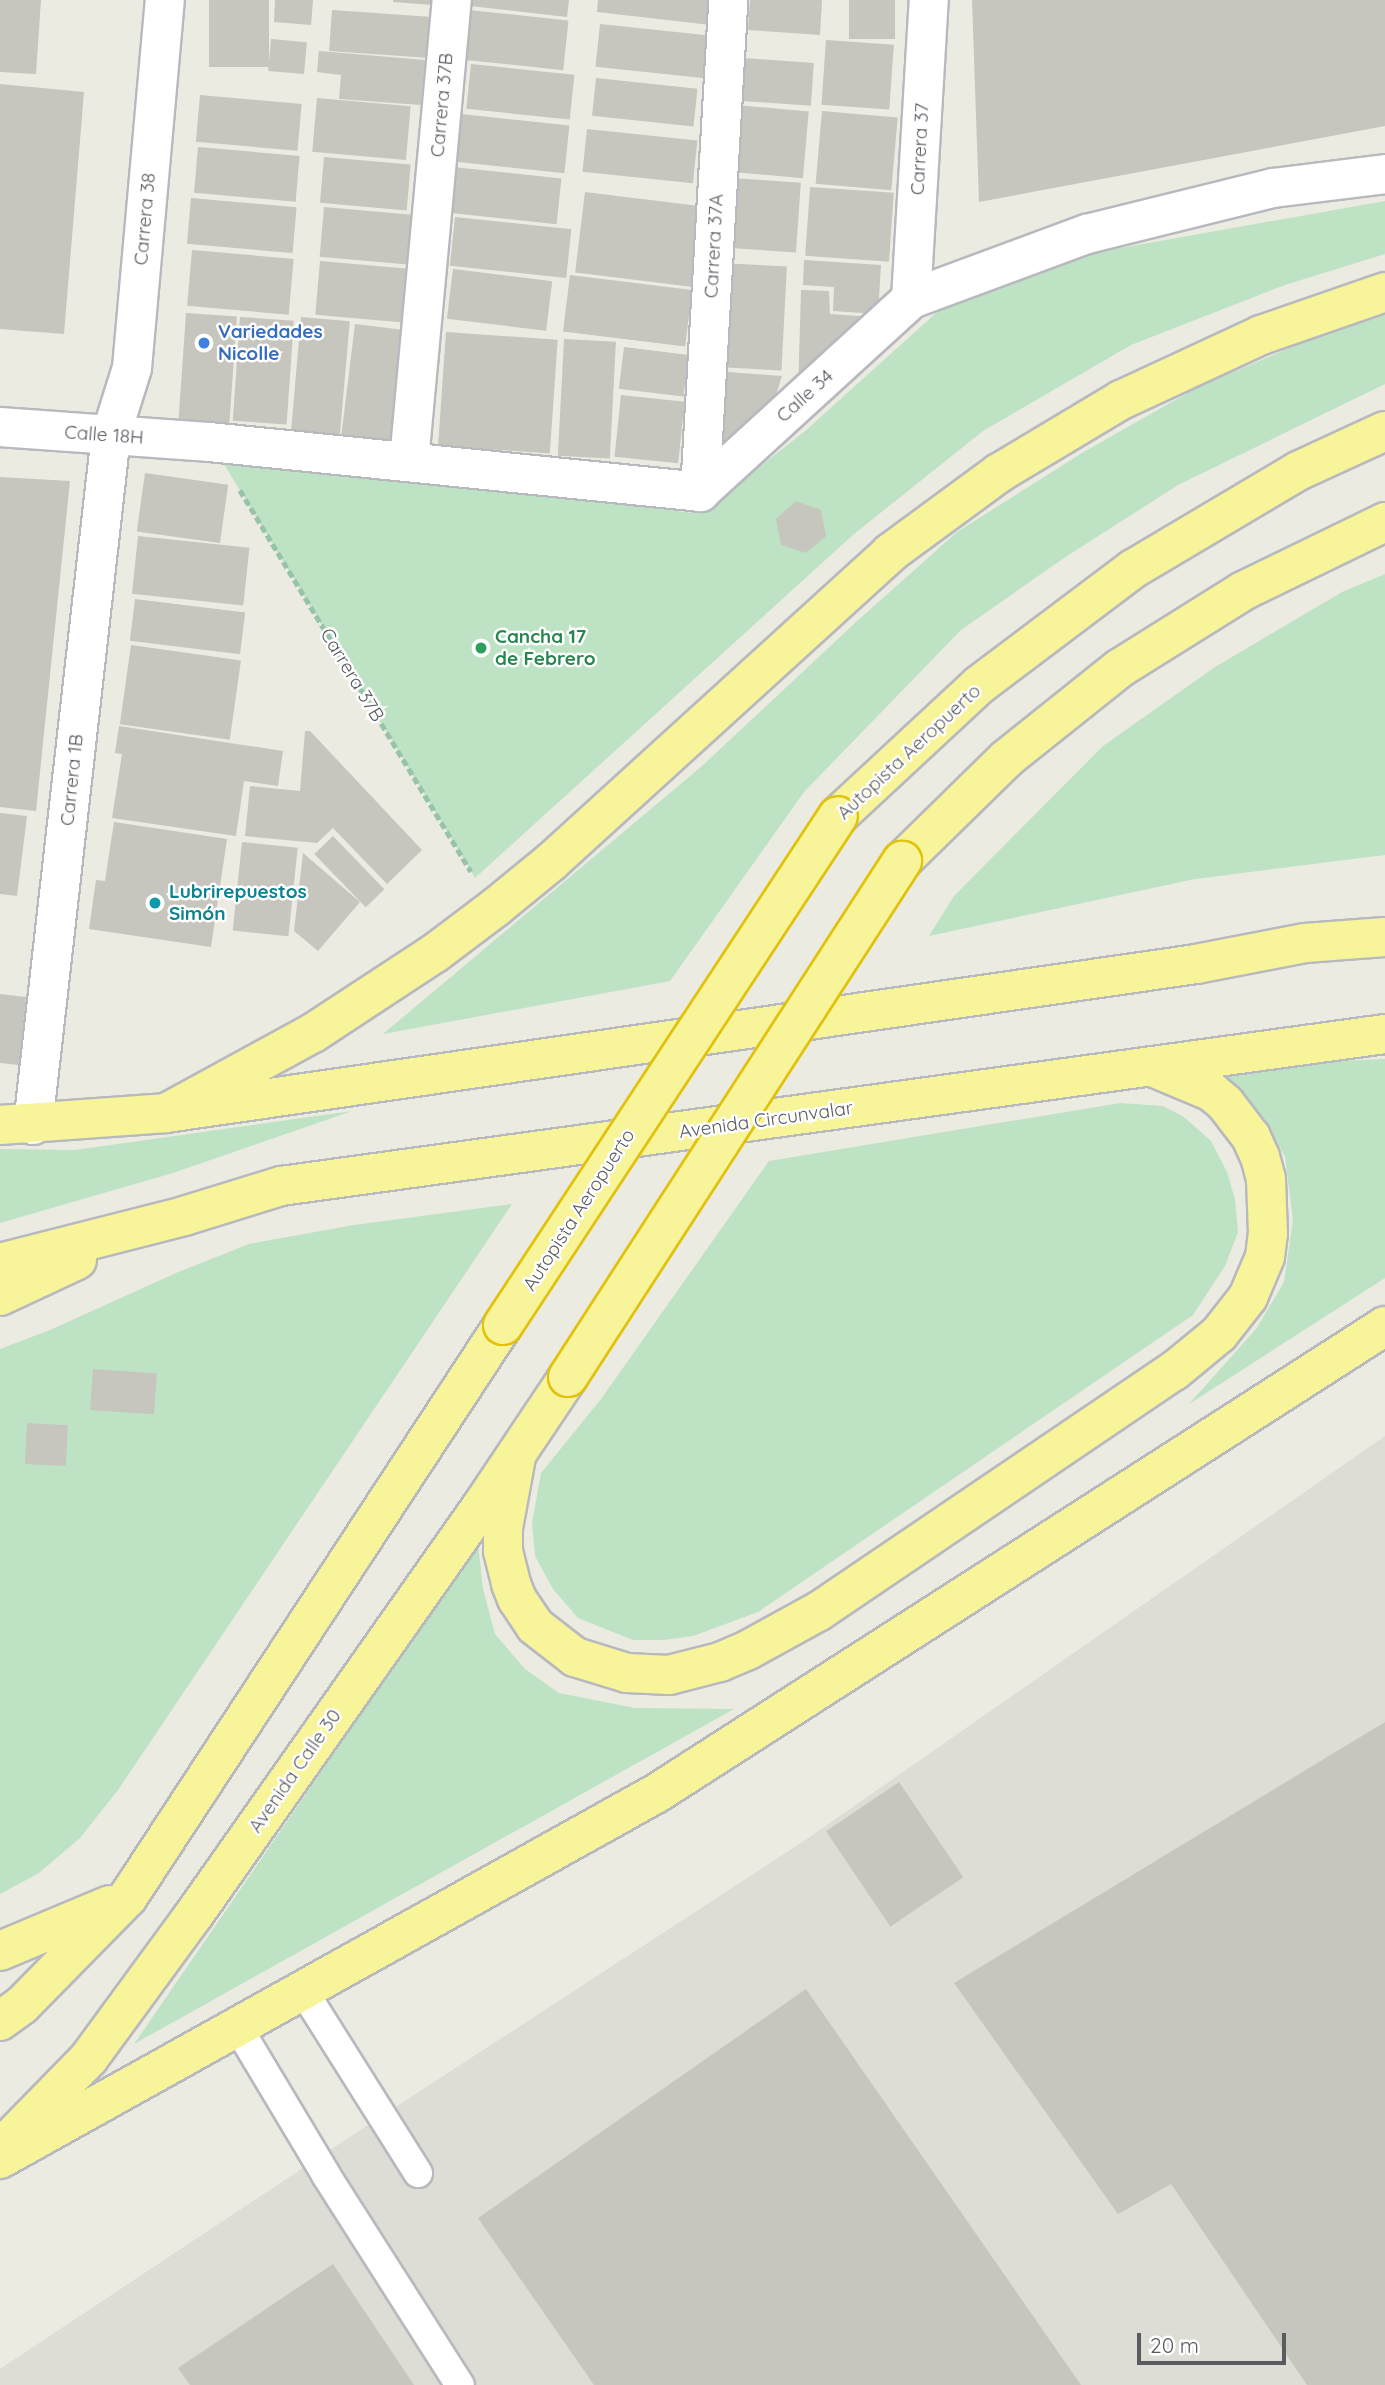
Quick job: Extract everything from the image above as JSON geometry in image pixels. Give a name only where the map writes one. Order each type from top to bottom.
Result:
[{"type":"highway","points":[[166,1113],[313,1033],[435,953],[496,907],[551,862],[890,553],[999,473],[1121,400],[1261,335],[1385,292]]},
{"type":"highway","name":"Autopista Aeropuerto","points":[[128,1897],[838,816],[979,685],[1133,569],[1298,471],[1385,431]]},
{"type":"highway","name":"Avenida Calle 30","points":[[0,2149],[89,2058],[193,1916],[516,1457],[902,861],[1006,759],[1120,668],[1243,591],[1385,522]]},
{"type":"highway","points":[[17,1125],[166,1113],[1182,966],[1385,926]]},
{"type":"highway","points":[[1305,943],[1385,937]]},
{"type":"highway","name":"Avenida Circunvalar","points":[[152,1225],[281,1186],[1385,1034]]},
{"type":"highway","points":[[516,1457],[503,1528],[503,1552],[511,1584],[535,1626],[575,1657],[627,1673],[669,1675],[720,1662],[748,1650],[819,1611],[1201,1351],[1248,1297],[1265,1257],[1268,1234],[1266,1179],[1260,1157],[1237,1116],[1219,1098],[1198,1085],[1153,1067]]},
{"type":"highway","points":[[0,1263],[152,1225]]},
{"type":"highway","points":[[0,1296],[152,1225]]},
{"type":"highway","points":[[0,2159],[657,1793],[1385,1326]]},
{"type":"highway","points":[[0,1951],[128,1897]]},
{"type":"highway","points":[[0,2021],[22,2005],[128,1897]]},
{"type":"street","name":"Carrera 38","points":[[111,435],[132,368],[165,0]]},
{"type":"street","name":"Carrera 37B","points":[[409,461],[452,0]]},
{"type":"street","name":"Carrera 37A","points":[[700,492],[729,0]]},
{"type":"street","name":"Carrera 37","points":[[911,299],[929,0]]},
{"type":"street","name":"Calle 34","points":[[700,492],[911,299],[1087,234],[1273,188],[1385,174]]},
{"type":"street","name":"Calle 18H","points":[[0,427],[209,442]]},
{"type":"street","name":"Carrera 1B","points":[[17,1125],[111,435]]},
{"type":"street","points":[[209,442],[700,492]]},
{"type":"lane","points":[[304,1992],[418,2173]]},
{"type":"lane","points":[[237,2026],[326,2175],[460,2385]]},
{"type":"path","name":"Carrera 37B","points":[[209,442],[496,907]]},
{"type":"shaded area","points":[[1385,1436],[1385,2385],[0,2385],[0,2369],[804,1841]]},
{"type":"green space","points":[[1385,201],[1385,254],[1285,285],[1131,345],[983,431],[854,534],[475,878],[216,451],[700,514],[805,431],[956,295],[1081,255]]},
{"type":"green space","points":[[1385,315],[1385,384],[1178,485],[1064,558],[961,630],[804,792],[670,981],[383,1034],[702,766],[957,532],[1082,453],[1198,387],[1308,340]]},
{"type":"green space","points":[[1385,574],[1385,855],[1195,879],[929,936],[954,896],[1103,746],[1215,667],[1342,592]]},
{"type":"green space","points":[[1385,1059],[1385,1278],[1189,1404],[1256,1329],[1284,1282],[1293,1220],[1285,1157],[1265,1119],[1235,1090],[1191,1067]]},
{"type":"green space","points":[[1120,1103],[1163,1106],[1184,1117],[1211,1141],[1227,1172],[1235,1199],[1238,1232],[1225,1266],[1193,1315],[758,1612],[693,1636],[664,1640],[633,1640],[578,1618],[553,1589],[535,1556],[532,1523],[541,1473],[601,1399],[769,1161]]},
{"type":"green space","points":[[352,1111],[173,1173],[0,1223],[0,1149],[75,1150]]},
{"type":"green space","points":[[512,1204],[118,1790],[80,1838],[39,1873],[0,1894],[0,1349],[249,1244],[354,1225]]},
{"type":"green space","points":[[478,1544],[483,1589],[495,1634],[525,1669],[559,1693],[635,1708],[734,1709],[134,2044]]},
{"type":"building","points":[[0,0],[41,0],[36,74],[0,72]]},
{"type":"building","points":[[209,0],[269,0],[269,67],[209,67]]},
{"type":"building","points":[[275,0],[313,0],[311,25],[274,22]]},
{"type":"building","points":[[432,0],[432,5],[393,2]]},
{"type":"building","points":[[471,0],[569,0],[567,17],[470,6]]},
{"type":"building","points":[[598,0],[714,0],[711,25],[597,12]]},
{"type":"building","points":[[750,0],[822,0],[820,35],[748,30]]},
{"type":"building","points":[[849,0],[895,0],[895,39],[849,39]]},
{"type":"building","points":[[972,0],[1385,0],[1385,126],[979,202]]},
{"type":"building","points":[[332,10],[429,17],[426,58],[329,51]]},
{"type":"building","points":[[469,10],[568,20],[563,70],[464,60]]},
{"type":"building","points":[[600,24],[709,35],[705,78],[596,67]]},
{"type":"building","points":[[271,39],[307,42],[304,74],[268,71]]},
{"type":"building","points":[[826,40],[894,45],[889,110],[821,105]]},
{"type":"building","points":[[319,51],[425,60],[421,105],[339,99],[341,75],[317,72]]},
{"type":"building","points":[[744,58],[814,63],[811,106],[741,101]]},
{"type":"building","points":[[471,64],[574,75],[570,120],[466,109]]},
{"type":"building","points":[[596,78],[697,89],[693,126],[592,116]]},
{"type":"building","points":[[0,84],[84,92],[64,334],[0,329]]},
{"type":"building","points":[[200,95],[302,104],[298,151],[196,142]]},
{"type":"building","points":[[317,98],[411,106],[406,160],[312,152]]},
{"type":"building","points":[[735,105],[809,111],[803,178],[729,172]]},
{"type":"building","points":[[822,111],[898,118],[891,190],[816,184]]},
{"type":"building","points":[[461,114],[569,125],[564,173],[456,162]]},
{"type":"building","points":[[587,129],[697,141],[693,183],[583,172]]},
{"type":"building","points":[[198,147],[300,156],[296,202],[194,193]]},
{"type":"building","points":[[324,157],[411,165],[407,210],[320,203]]},
{"type":"building","points":[[453,167],[561,178],[557,224],[448,213]]},
{"type":"building","points":[[733,178],[801,183],[796,253],[728,248]]},
{"type":"building","points":[[810,187],[894,193],[889,262],[805,256]]},
{"type":"building","points":[[585,192],[703,207],[693,287],[575,272]]},
{"type":"building","points":[[191,198],[297,207],[293,253],[187,244]]},
{"type":"building","points":[[324,207],[418,215],[413,265],[320,257]]},
{"type":"building","points":[[455,217],[571,229],[566,278],[450,266]]},
{"type":"building","points":[[192,250],[294,259],[289,315],[187,306]]},
{"type":"building","points":[[804,260],[881,265],[878,314],[833,311],[834,287],[803,285]]},
{"type":"building","points":[[320,261],[406,268],[401,322],[315,315]]},
{"type":"building","points":[[719,263],[787,267],[781,370],[714,367]]},
{"type":"building","points":[[453,269],[552,281],[546,331],[447,319]]},
{"type":"building","points":[[570,275],[692,290],[685,347],[563,332]]},
{"type":"building","points":[[801,290],[829,291],[830,314],[872,317],[798,394]]},
{"type":"building","points":[[186,313],[237,317],[229,429],[178,426]]},
{"type":"building","points":[[240,317],[294,321],[287,425],[233,421]]},
{"type":"building","points":[[301,317],[350,321],[339,440],[291,436]]},
{"type":"building","points":[[355,324],[407,330],[392,449],[340,443]]},
{"type":"building","points":[[446,332],[558,340],[550,454],[438,446]]},
{"type":"building","points":[[564,339],[616,342],[610,459],[558,456]]},
{"type":"building","points":[[624,347],[689,355],[683,397],[619,389]]},
{"type":"building","points":[[716,371],[782,376],[771,410],[710,454]]},
{"type":"building","points":[[621,395],[685,402],[678,463],[615,457]]},
{"type":"building","points":[[145,473],[228,485],[220,543],[137,531]]},
{"type":"building","points":[[0,477],[70,481],[36,811],[0,807]]},
{"type":"building","points":[[796,501],[821,510],[826,536],[806,553],[781,545],[776,519]]},
{"type":"building","points":[[138,536],[249,548],[243,605],[132,594]]},
{"type":"building","points":[[135,599],[245,613],[240,654],[130,641]]},
{"type":"building","points":[[131,645],[241,660],[230,740],[120,724]]},
{"type":"building","points":[[119,726],[283,751],[278,786],[244,781],[236,836],[112,818],[122,754],[115,753]]},
{"type":"building","points":[[305,731],[310,731],[422,850],[387,884],[333,828],[317,843],[245,836],[250,786],[300,791]]},
{"type":"building","points":[[0,813],[27,816],[17,896],[0,894]]},
{"type":"building","name":"Lubrirepuestos Simón","points":[[114,822],[227,839],[211,947],[89,929],[96,880],[105,881]]},
{"type":"building","points":[[333,836],[384,889],[366,907],[314,854]]},
{"type":"building","points":[[242,842],[298,848],[288,936],[233,931]]},
{"type":"building","points":[[303,853],[360,902],[318,951],[294,931]]},
{"type":"building","points":[[0,994],[26,997],[19,1065],[0,1063]]},
{"type":"building","points":[[93,1369],[157,1373],[154,1414],[90,1410]]},
{"type":"building","points":[[27,1423],[68,1425],[66,1466],[25,1464]]},
{"type":"building","points":[[1385,1722],[1385,2385],[1307,2385],[1171,2184],[1118,2214],[954,1983]]},
{"type":"building","points":[[899,1782],[963,1877],[890,1927],[826,1831]]},
{"type":"building","points":[[806,1989],[1081,2385],[594,2385],[478,2218]]},
{"type":"building","points":[[333,2264],[414,2385],[190,2385],[178,2368]]},
{"type":"place","name":"Variedades Nicolle","points":[[204,343]]},
{"type":"place","name":"Cancha 17 de Febrero","points":[[481,648]]},
{"type":"place","name":"Lubrirepuestos Simón","points":[[155,903]]}]
